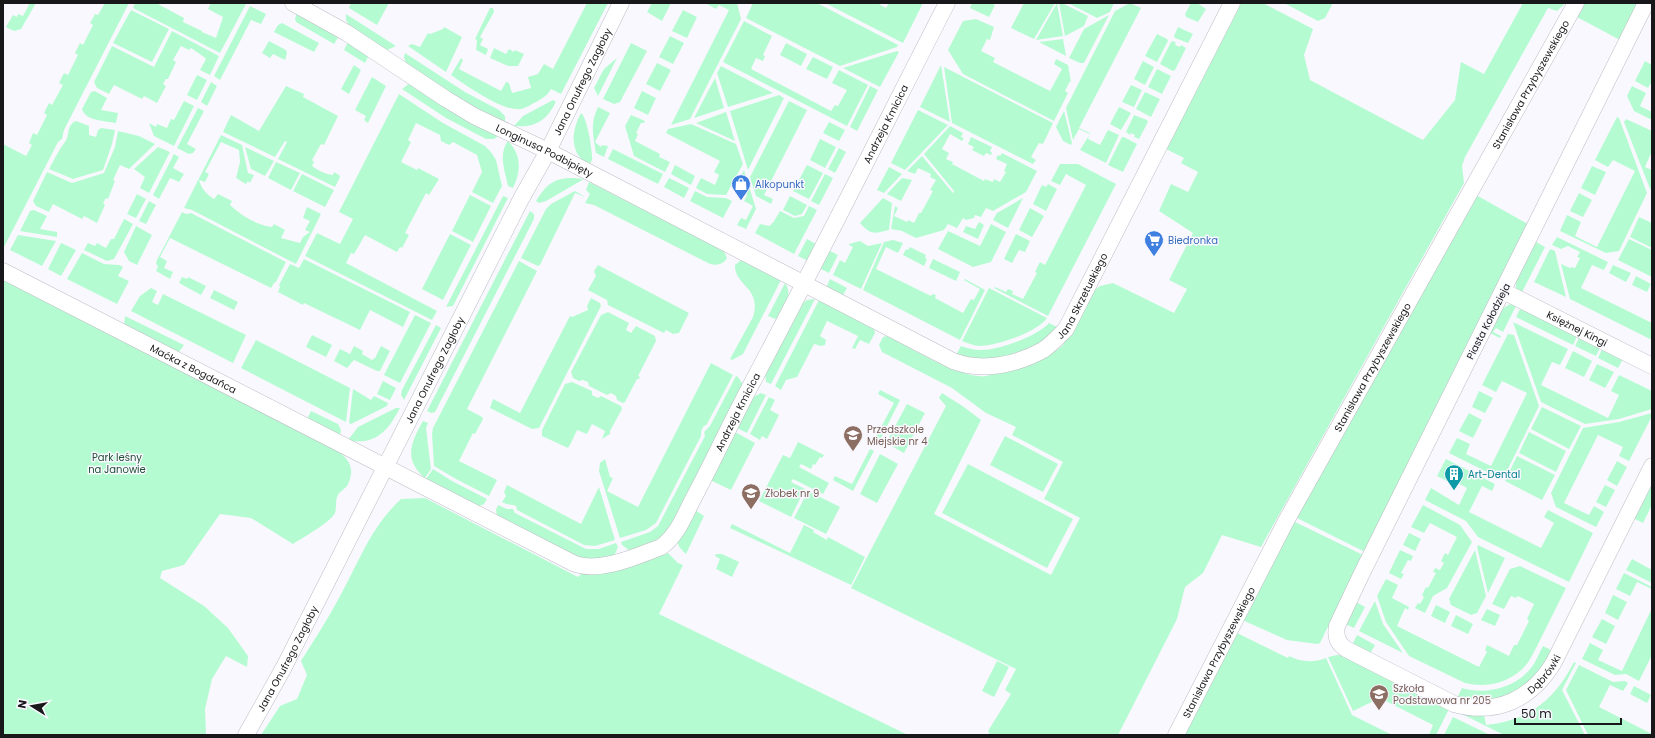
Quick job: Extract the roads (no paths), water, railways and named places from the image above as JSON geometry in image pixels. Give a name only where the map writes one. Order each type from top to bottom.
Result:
[{"type":"street","name":"Longinusa Podbipięty","points":[[293,3],[347,33],[459,108],[548,151],[804,284]]},
{"type":"street","name":"Jana Onufrego Zagłoby","points":[[246,735],[284,667],[517,206],[548,151],[621,3]]},
{"type":"street","name":"Andrzeja Kmicica","points":[[385,465],[581,567],[590,568],[607,565],[661,547],[667,543],[690,505],[947,3]]},
{"type":"street","name":"Jana Skrzetuskiego","points":[[804,284],[946,358],[961,364],[978,367],[999,365],[1012,362],[1042,350],[1053,342],[1066,329],[1232,3]]},
{"type":"street","name":"Stanisława Przybyszewskiego","points":[[1176,735],[1286,521],[1576,3]]},
{"type":"street","name":"Piasta Kołodzieja","points":[[1338,641],[1336,633],[1339,623],[1646,3]]},
{"type":"street","name":"Maćka z Bogdańca","points":[[3,271],[385,465]]},
{"type":"street","name":"Księżnej Kingi","points":[[1503,291],[1652,366]]},
{"type":"street","name":"Dąbrówki","points":[[1338,641],[1342,647],[1454,704],[1469,707],[1498,706],[1507,704],[1523,696],[1543,679],[1554,662],[1652,466]]},
{"type":"place","name":"Alkopunkt","points":[[741,201]]},
{"type":"place","name":"Biedronka","points":[[1154,257]]},
{"type":"place","name":"Przedszkole Miejskie nr 4","points":[[853,452]]},
{"type":"place","name":"Art-Dental","points":[[1454,491]]},
{"type":"place","name":"Żłobek nr 9","points":[[751,510]]},
{"type":"place","name":"Szkoła Podstawowa nr 205","points":[[1379,711]]},
{"type":"park label","name":"Park leśny na Janowie","points":[[117,462]]}]
